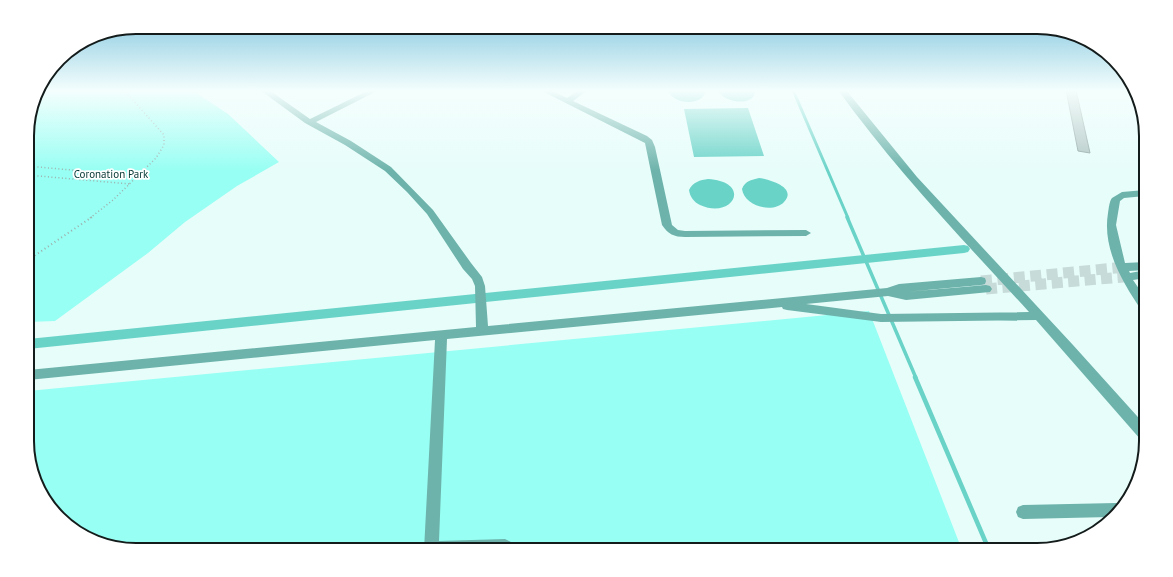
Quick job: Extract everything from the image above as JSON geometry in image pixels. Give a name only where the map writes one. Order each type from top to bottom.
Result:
[{"type":"street","points":[[303,117],[348,143],[388,169],[430,212],[467,266],[477,277],[480,286],[482,331]]},
{"type":"street","points":[[310,122],[320,117]]},
{"type":"street","points":[[600,117],[644,138],[649,142],[667,225],[674,233],[806,233]]},
{"type":"street","points":[[862,117],[876,135],[937,205],[1139,428]]},
{"type":"street","points":[[1139,194],[1122,195],[1115,200],[1111,225],[1119,261],[1139,297]]},
{"type":"street","points":[[1126,267],[1139,266]]},
{"type":"street","points":[[1134,276],[1139,275]]},
{"type":"street","points":[[34,374],[888,292],[906,296],[983,285]]},
{"type":"street","points":[[767,304],[881,318],[1039,316]]},
{"type":"street","points":[[431,543],[441,335]]},
{"type":"street","points":[[1023,512],[1112,510]]},
{"type":"path","points":[[34,256],[73,231],[108,204],[138,176],[163,148],[166,139],[148,117]]},
{"type":"path","points":[[34,167],[138,176]]},
{"type":"path","points":[[34,176],[130,184]]},
{"type":"green space","name":"Coronation Park","points":[[36,117],[231,117],[279,162],[237,186],[185,222],[148,253],[55,321],[34,322],[34,129]]},
{"type":"green space","points":[[869,311],[959,543],[136,543],[109,540],[74,522],[55,503],[48,492],[37,468],[35,454],[34,390]]},
{"type":"shaded area","points":[[686,117],[751,117],[764,156],[694,157]]},
{"type":"shaded area","points":[[759,178],[775,182],[785,188],[787,197],[784,202],[779,206],[766,208],[753,204],[748,200],[744,195],[742,189],[743,186],[753,179]]},
{"type":"shaded area","points":[[708,179],[722,182],[730,186],[734,192],[733,199],[729,204],[722,208],[712,208],[700,205],[693,199],[689,190],[691,187],[697,182]]},
{"type":"building","points":[[1071,117],[1082,117],[1090,153],[1078,151]]},
{"type":"waterway","points":[[805,117],[848,218]]},
{"type":"waterway","points":[[847,217],[916,378]]},
{"type":"waterway","points":[[34,343],[964,249]]},
{"type":"waterway","points":[[915,377],[986,543]]},
{"type":"tunnel","points":[[981,281],[1126,267]]},
{"type":"tunnel","points":[[986,289],[1134,276]]}]
